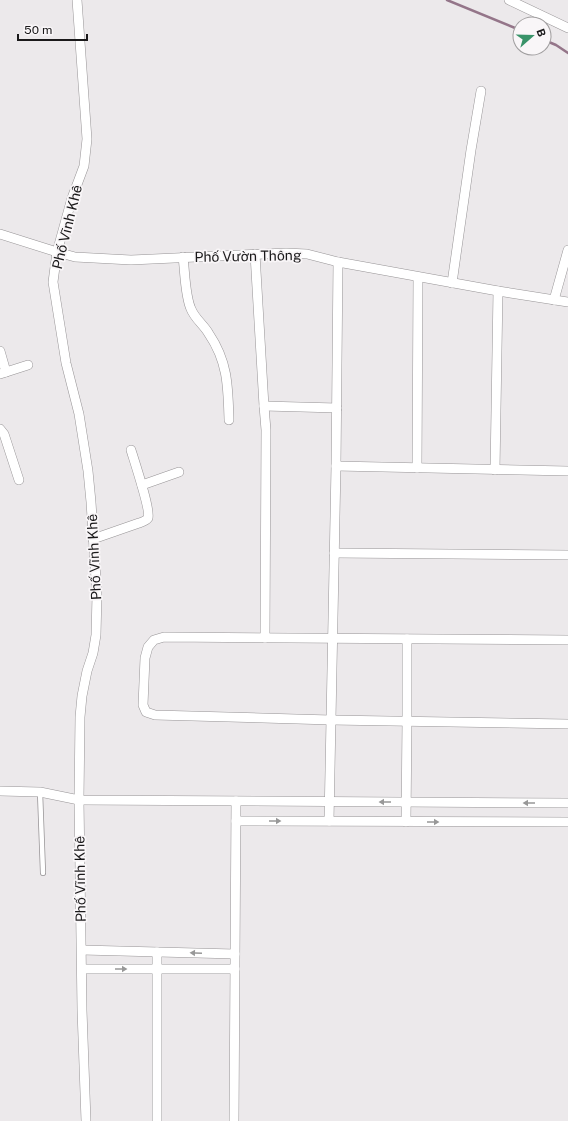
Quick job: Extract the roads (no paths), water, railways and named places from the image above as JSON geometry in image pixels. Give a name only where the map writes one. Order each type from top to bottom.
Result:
[{"type":"street","name":"Phố Vĩnh Khê","points":[[78,0],[87,139],[84,166],[72,198],[57,252],[53,282],[66,363],[79,414],[88,471],[97,595],[96,635],[82,696],[80,717],[79,800],[82,1010],[86,1121]]},
{"type":"street","points":[[509,0],[568,28]]},
{"type":"street","points":[[452,283],[481,91]]},
{"type":"street","name":"Phố Vườn Thông","points":[[0,234],[75,257],[131,260],[255,254],[307,254],[338,262],[498,292],[568,302]]},
{"type":"street","points":[[554,300],[568,250]]},
{"type":"street","points":[[255,254],[266,430],[264,638]]},
{"type":"street","points":[[183,258],[190,308],[198,322],[209,333],[221,356],[226,371],[228,389],[228,420]]},
{"type":"street","points":[[329,822],[337,408],[338,262]]},
{"type":"street","points":[[417,468],[418,276]]},
{"type":"street","points":[[495,470],[498,292]]},
{"type":"street","points":[[0,351],[3,373],[28,365]]},
{"type":"street","points":[[264,406],[337,408]]},
{"type":"street","points":[[0,429],[4,434],[19,480]]},
{"type":"street","points":[[93,538],[139,523],[148,518],[142,485],[131,450]]},
{"type":"street","points":[[336,466],[568,471]]},
{"type":"street","points":[[142,485],[179,472]]},
{"type":"street","points":[[334,553],[568,555]]},
{"type":"street","points":[[568,640],[164,637],[154,640],[148,647],[145,658],[143,705],[146,712],[155,715],[568,724]]},
{"type":"street","points":[[406,639],[406,822]]},
{"type":"street","points":[[0,791],[40,792],[79,800],[568,803]]},
{"type":"street","points":[[234,1121],[236,801]]},
{"type":"street","points":[[236,821],[568,822]]},
{"type":"street","points":[[82,950],[235,954]]},
{"type":"street","points":[[157,952],[157,1121]]},
{"type":"street","points":[[82,970],[235,970]]},
{"type":"lane","points":[[40,792],[43,873]]},
{"type":"waterway","points":[[447,0],[512,27]]},
{"type":"waterway","points":[[552,43],[568,53]]}]
